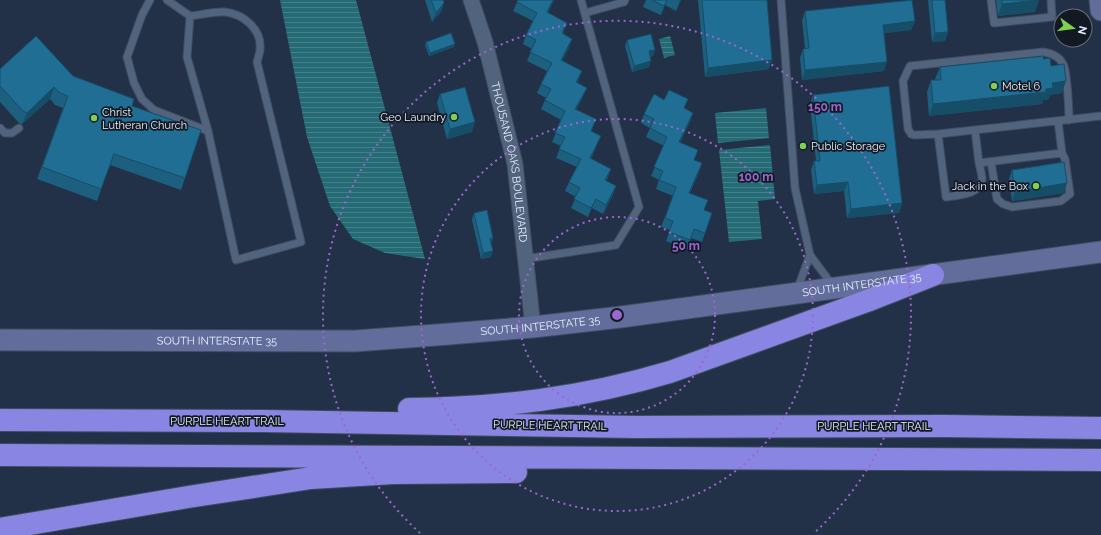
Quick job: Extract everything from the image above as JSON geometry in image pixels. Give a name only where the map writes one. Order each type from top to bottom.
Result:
[{"type":"highway","points":[[262,421],[297,409],[457,408],[526,402],[601,390],[639,382],[868,301],[933,275]]},
{"type":"highway","points":[[946,426],[1101,413]]},
{"type":"highway","name":"PURPLE HEART TRAIL","points":[[0,420],[262,421],[636,427],[946,426],[1101,428]]},
{"type":"highway","points":[[0,455],[1101,460]]},
{"type":"highway","points":[[0,529],[196,496],[319,478],[394,473],[700,471],[846,458]]},
{"type":"main road","points":[[1100,0],[1101,10]]},
{"type":"main road","name":"SOUTH INTERSTATE 35","points":[[0,340],[355,341],[449,334],[533,327],[620,317],[1101,252]]},
{"type":"street","name":"THOUSAND OAKS BOULEVARD","points":[[471,0],[485,42],[515,164],[533,327]]},
{"type":"lane","points":[[150,0],[142,15],[127,57],[134,83],[142,99],[154,110],[208,131]]},
{"type":"lane","points":[[167,0],[190,16],[223,12],[242,16],[254,29],[259,39],[260,49],[257,62],[301,242],[236,260],[208,131],[187,56],[190,16]]},
{"type":"lane","points":[[525,259],[616,245],[639,207],[582,0]]},
{"type":"lane","points":[[585,13],[624,2],[625,0]]},
{"type":"lane","points":[[781,0],[795,188],[810,255],[835,288]]},
{"type":"lane","points":[[991,0],[994,23],[1052,17],[1051,0]]},
{"type":"lane","points":[[1070,120],[1064,65],[1056,56],[1050,53],[1042,52],[910,66],[903,81],[908,129],[911,134],[914,135],[938,134],[1070,120],[1101,116]]},
{"type":"lane","points":[[991,162],[997,199],[1003,204],[1012,207],[1061,201],[1070,194],[1065,159],[1062,153],[1058,121]]},
{"type":"lane","points":[[0,128],[5,132],[12,132],[20,128]]},
{"type":"lane","points":[[938,134],[946,197],[966,194],[976,190],[980,186],[982,179],[975,130]]},
{"type":"lane","points":[[979,163],[1062,153]]},
{"type":"lane","points":[[796,293],[810,255]]},
{"type":"shaded area","points":[[280,0],[356,0],[425,259],[385,253],[353,239],[330,206],[307,137]]},
{"type":"shaded area","points":[[670,36],[675,55],[664,58],[659,39]]},
{"type":"shaded area","points":[[766,108],[769,138],[718,143],[715,113]]},
{"type":"shaded area","points":[[770,145],[775,199],[758,201],[762,239],[729,242],[719,150]]},
{"type":"building","points":[[431,0],[443,0],[444,3],[436,13]]},
{"type":"building","points":[[518,0],[553,0],[547,12],[567,23],[562,33],[572,39],[561,60],[582,71],[576,82],[587,88],[575,109],[596,119],[591,131],[601,136],[590,158],[611,169],[605,180],[616,186],[606,205],[596,199],[591,208],[574,199],[580,188],[569,182],[581,159],[559,149],[565,137],[555,133],[565,111],[545,100],[551,89],[541,84],[552,63],[530,52],[536,40],[526,35],[537,13],[517,2]]},
{"type":"building","points":[[652,0],[667,0],[664,6]]},
{"type":"building","points":[[702,0],[767,0],[772,60],[708,68]]},
{"type":"building","points":[[912,0],[915,21],[883,25],[887,62],[805,70],[803,49],[809,48],[805,11]]},
{"type":"building","points":[[932,0],[945,0],[948,32],[935,33]]},
{"type":"building","points":[[1002,0],[1038,0],[1002,4]]},
{"type":"building","points":[[451,33],[455,44],[430,53],[426,42]]},
{"type":"building","points":[[651,34],[655,50],[649,51],[651,61],[634,66],[627,40]]},
{"type":"building","points":[[36,36],[73,76],[134,99],[132,106],[201,130],[185,178],[114,154],[101,189],[42,167],[68,96],[60,93],[54,87],[27,113],[23,111],[0,86],[0,69]]},
{"type":"building","name":"Motel 6","points":[[1044,56],[1043,59],[1050,58],[1051,66],[1064,64],[1066,81],[1052,83],[1053,88],[1046,89],[1046,92],[933,104],[931,80],[941,80],[940,67]]},
{"type":"building","points":[[889,86],[902,203],[851,209],[848,182],[817,185],[814,161],[820,161],[813,95]]},
{"type":"building","name":"Geo Laundry","points":[[465,87],[475,122],[450,129],[440,94]]},
{"type":"building","points":[[669,90],[688,99],[684,108],[693,113],[679,142],[698,150],[694,160],[702,163],[689,193],[708,200],[704,210],[712,213],[705,233],[694,229],[690,240],[669,232],[673,221],[665,218],[676,187],[659,180],[663,171],[654,167],[667,137],[650,128],[654,119],[644,114],[654,94],[664,100]]},
{"type":"building","points":[[1064,162],[1067,183],[1015,192],[1012,170]]},
{"type":"building","points":[[487,210],[493,238],[490,239],[493,251],[483,253],[474,213]]},
{"type":"place","name":"Motel 6","points":[[994,86]]},
{"type":"place","name":"Geo Laundry","points":[[454,117]]},
{"type":"place","name":"Christ Lutheran Church","points":[[94,118]]},
{"type":"place","name":"Public Storage","points":[[803,146]]},
{"type":"place","name":"Jack in the Box","points":[[1036,186]]}]
